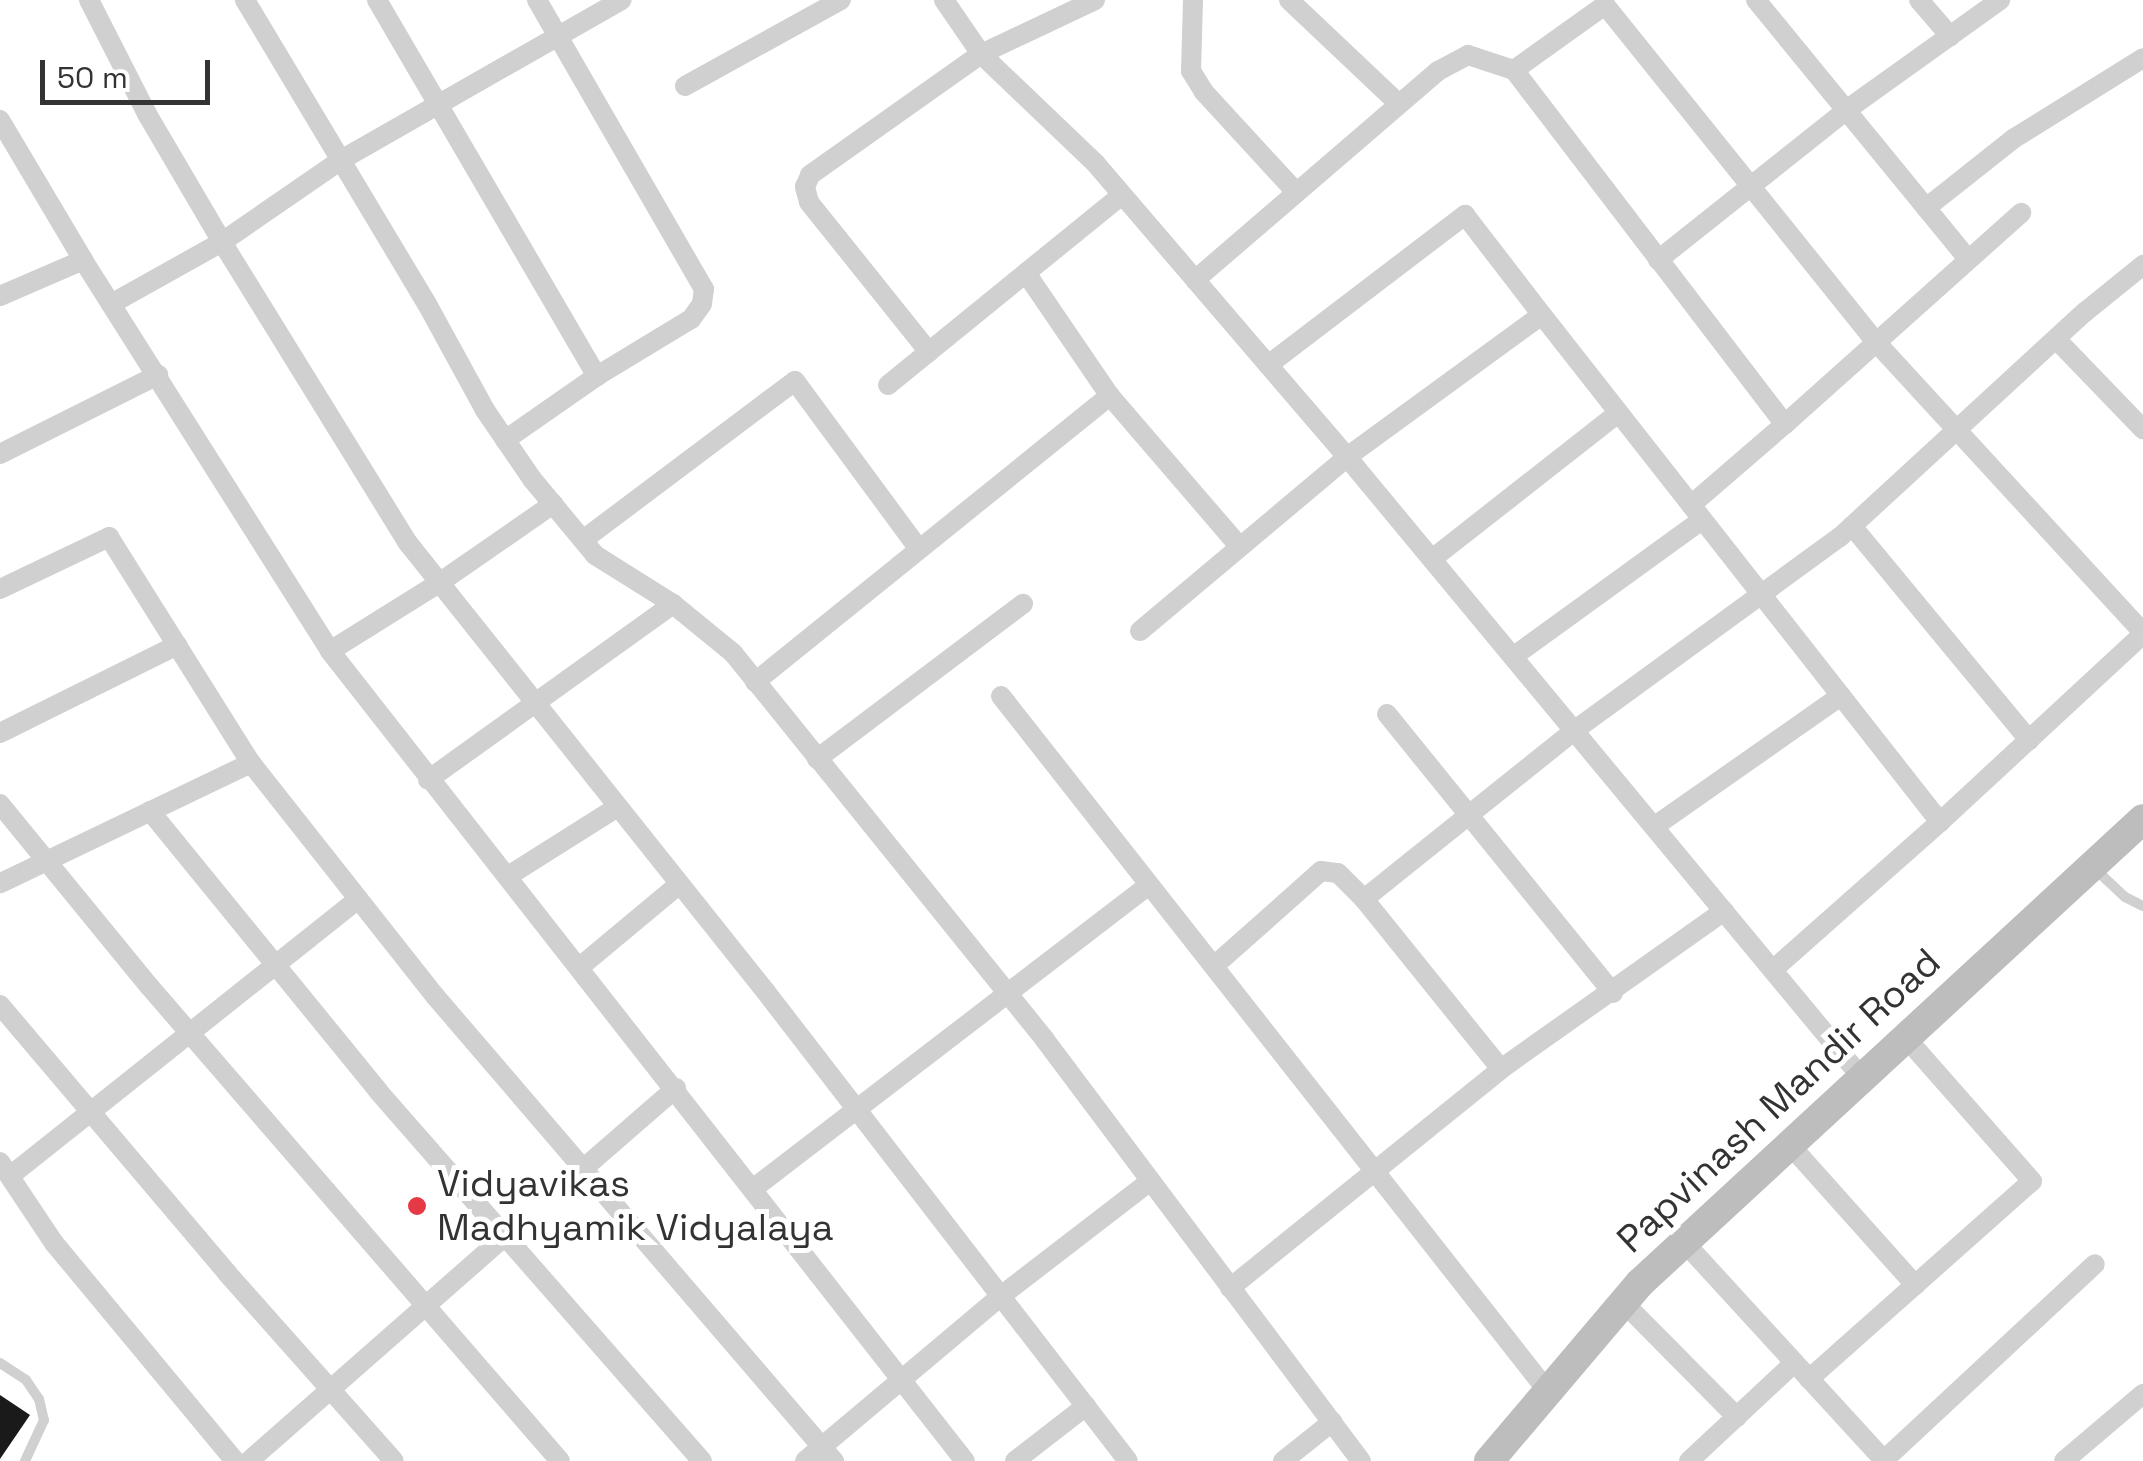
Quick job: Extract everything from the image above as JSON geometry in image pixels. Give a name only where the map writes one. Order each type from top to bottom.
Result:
[{"type":"street","points":[[89,0],[147,114],[222,242],[408,543],[857,1109],[1128,1461]]},
{"type":"street","points":[[244,0],[506,440],[554,504],[596,555],[673,604],[733,653],[1008,993],[1361,1461]]},
{"type":"street","points":[[377,0],[597,376]]},
{"type":"street","points":[[506,440],[597,376],[691,319],[702,304],[704,289],[537,0]]},
{"type":"street","points":[[111,304],[222,242],[341,160],[622,0]]},
{"type":"street","points":[[686,86],[841,0]]},
{"type":"street","points":[[944,0],[980,54],[1122,195],[1347,457],[1862,1078]]},
{"type":"street","points":[[929,352],[809,202],[806,187],[820,165],[980,54],[1095,0]]},
{"type":"street","points":[[1193,0],[1192,70],[1204,92],[1296,192]]},
{"type":"street","points":[[1289,0],[1399,104]]},
{"type":"street","points":[[1756,0],[1968,258]]},
{"type":"street","points":[[1919,0],[1950,36]]},
{"type":"street","points":[[1658,260],[1845,111],[2000,0]]},
{"type":"street","points":[[1514,70],[1605,5],[1875,341],[2143,633],[1940,822],[1773,970]]},
{"type":"street","points":[[1195,280],[1438,70],[1468,55],[1514,70],[1785,424]]},
{"type":"street","points":[[1926,208],[2014,138],[2143,58]]},
{"type":"street","points":[[0,120],[83,260],[330,651],[428,780],[581,966],[965,1461]]},
{"type":"street","points":[[888,385],[1122,195]]},
{"type":"street","points":[[1514,656],[1696,512],[1875,341],[2022,213]]},
{"type":"street","points":[[1268,365],[1465,216],[1940,822]]},
{"type":"street","points":[[0,296],[83,260]]},
{"type":"street","points":[[1364,899],[1471,817],[1574,730],[1852,526],[2143,265]]},
{"type":"street","points":[[1026,273],[1110,396],[1240,546]]},
{"type":"street","points":[[1140,631],[1347,457],[1542,316]]},
{"type":"street","points":[[2058,340],[2143,429]]},
{"type":"street","points":[[0,454],[158,375]]},
{"type":"street","points":[[583,540],[795,381],[919,549]]},
{"type":"street","points":[[755,682],[1110,396]]},
{"type":"street","points":[[1432,559],[1618,413]]},
{"type":"street","points":[[330,651],[440,583],[554,504]]},
{"type":"street","points":[[1852,526],[2029,740]]},
{"type":"street","points":[[0,589],[109,536],[250,764],[358,899],[828,1454]]},
{"type":"street","points":[[428,780],[673,604]]},
{"type":"street","points":[[816,759],[1023,604]]},
{"type":"street","points":[[0,733],[177,645]]},
{"type":"street","points":[[1001,696],[1546,1389]]},
{"type":"street","points":[[1655,826],[1841,696]]},
{"type":"street","points":[[1388,714],[1613,993]]},
{"type":"street","points":[[0,883],[250,764]]},
{"type":"street","points":[[0,804],[44,862],[560,1461]]},
{"type":"street","points":[[508,876],[616,808]]},
{"type":"street","points":[[150,811],[504,1237],[702,1461]]},
{"type":"street","name":"Papvinash Mandir Road","points":[[1496,1459],[1546,1389],[1684,1242],[2143,819]]},
{"type":"street","points":[[1214,966],[1321,872],[1338,873],[1364,899],[1501,1069]]},
{"type":"street","points":[[754,1188],[1149,885]]},
{"type":"street","points":[[581,966],[677,886]]},
{"type":"street","points":[[235,1461],[54,1243],[5,1169],[92,1111],[358,899]]},
{"type":"street","points":[[1230,1288],[1501,1069],[1724,911]]},
{"type":"street","points":[[0,1005],[394,1461]]},
{"type":"street","points":[[1809,1379],[2032,1181],[1906,1038]]},
{"type":"street","points":[[584,1168],[676,1088]]},
{"type":"street","points":[[1790,1145],[1915,1285]]},
{"type":"street","points":[[805,1461],[828,1454],[902,1380],[1002,1296],[1150,1182]]},
{"type":"street","points":[[249,1461],[504,1237]]},
{"type":"street","points":[[1684,1242],[1884,1461],[2095,1264]]},
{"type":"street","points":[[1624,1302],[1737,1416]]},
{"type":"street","points":[[1689,1461],[1794,1363]]},
{"type":"street","points":[[2064,1461],[2143,1394]]},
{"type":"street","points":[[1014,1461],[1086,1406]]},
{"type":"street","points":[[1284,1461],[1332,1422]]},
{"type":"lane","points":[[2092,866],[2125,897],[2143,906]]},
{"type":"lane","points":[[0,1362],[26,1380],[39,1399],[44,1420],[26,1461]]},
{"type":"building","points":[[0,1395],[30,1415],[0,1459]]},
{"type":"place","name":"Vidyavikas Madhyamik Vidyalaya","points":[[417,1206]]}]
